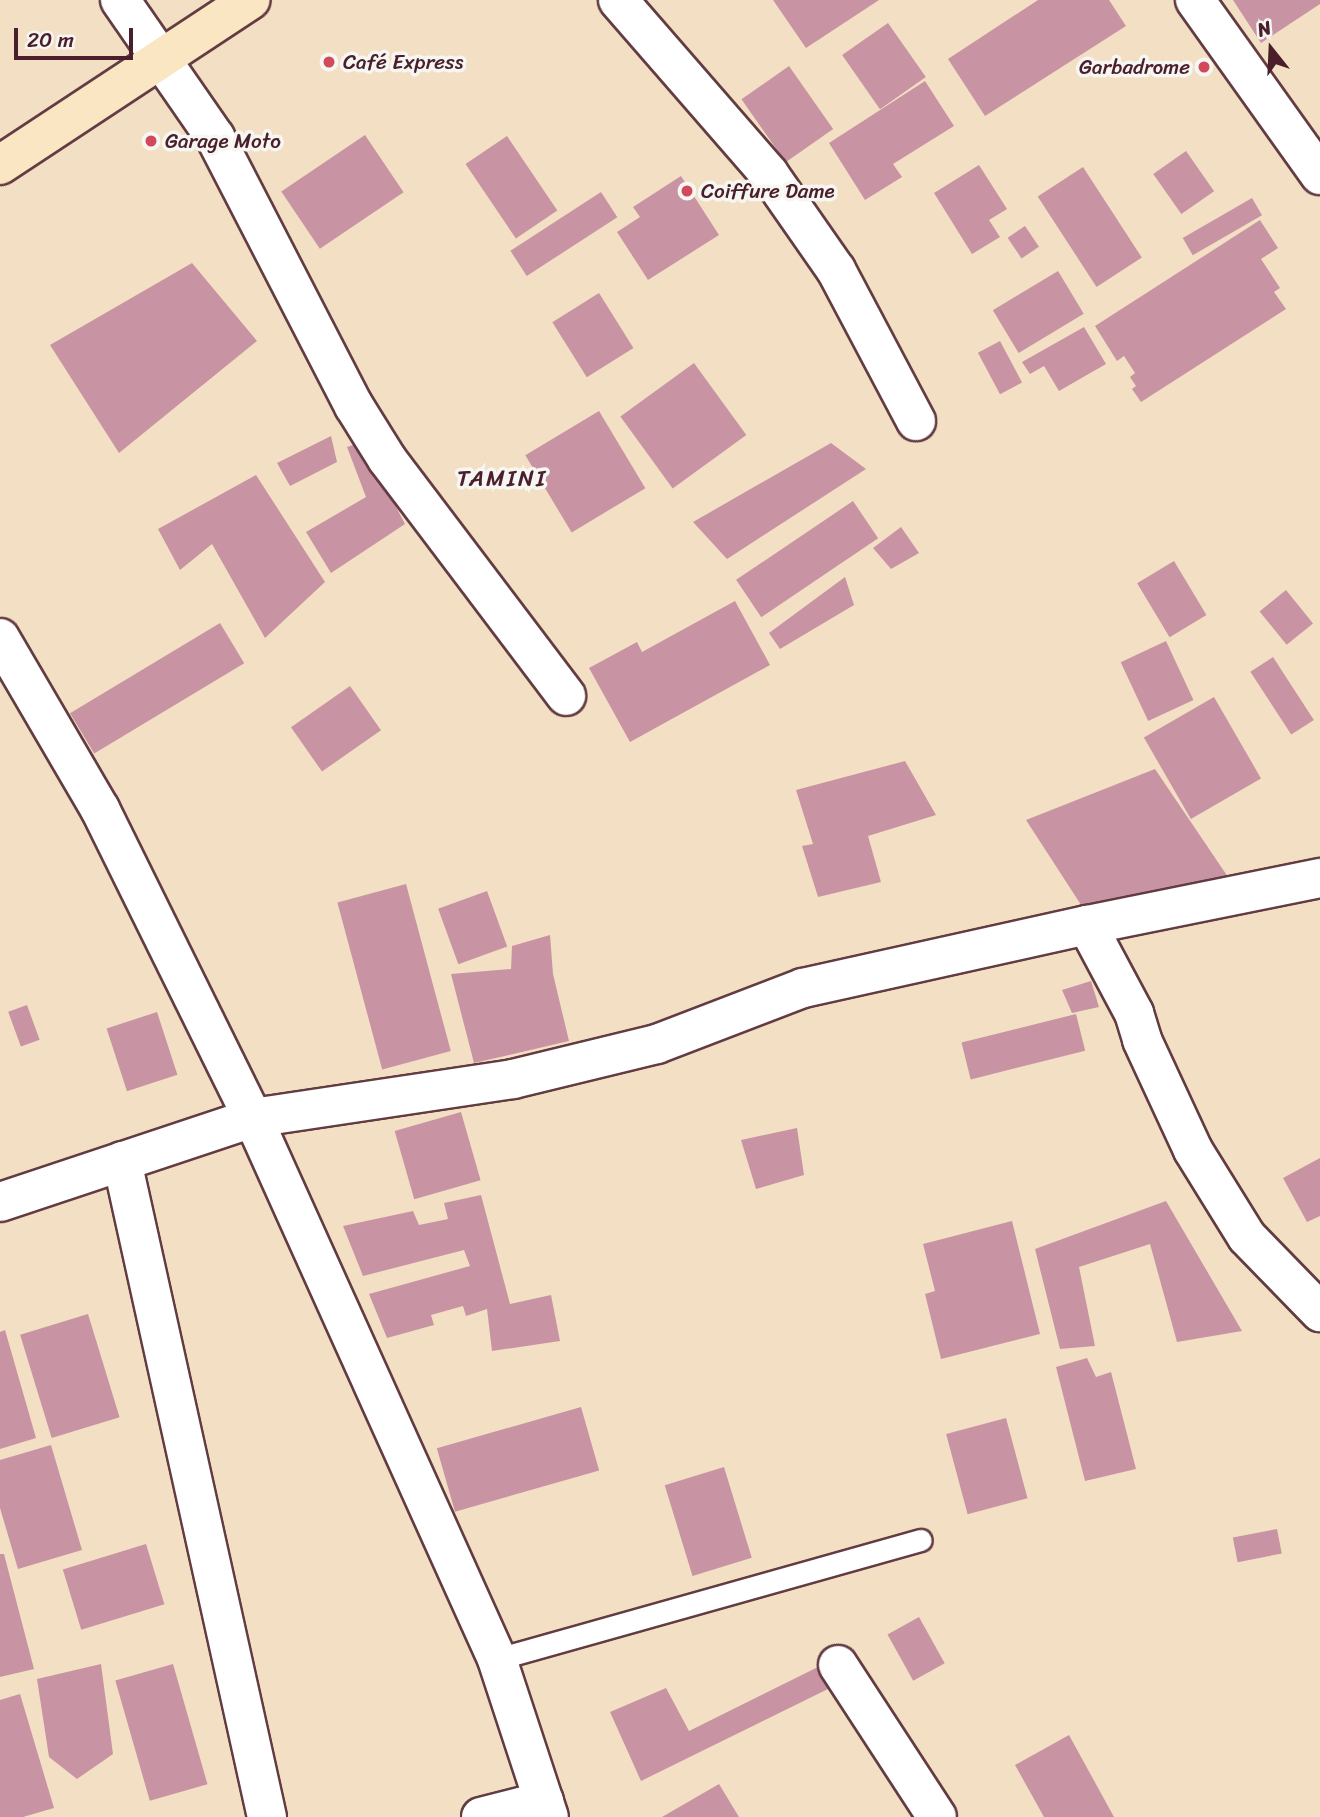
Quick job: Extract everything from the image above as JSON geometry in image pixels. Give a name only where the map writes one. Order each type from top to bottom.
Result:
[{"type":"street","points":[[120,0],[215,137],[354,405],[387,458],[566,696]]},
{"type":"street","points":[[0,165],[250,0]]},
{"type":"street","points":[[618,0],[769,174],[836,270],[916,421]]},
{"type":"street","points":[[1195,0],[1320,175]]},
{"type":"street","points":[[0,638],[100,809],[253,1118],[497,1659],[547,1809],[481,1817]]},
{"type":"street","points":[[0,1202],[253,1118],[513,1079],[657,1044],[803,988],[1087,925],[1320,878]]},
{"type":"street","points":[[1087,925],[1133,1013],[1142,1040],[1194,1150],[1247,1237],[1320,1312]]},
{"type":"street","points":[[121,1161],[267,1817]]},
{"type":"street","points":[[838,1665],[937,1817]]},
{"type":"lane","points":[[497,1659],[921,1540]]},
{"type":"building","points":[[773,0],[879,0],[806,48]]},
{"type":"building","points":[[1038,0],[1109,0],[1126,26],[985,116],[948,59]]},
{"type":"building","points":[[1233,0],[1320,0],[1320,4],[1261,43]]},
{"type":"building","points":[[888,23],[926,77],[880,109],[842,55]]},
{"type":"building","points":[[789,66],[833,129],[786,162],[741,99]]},
{"type":"building","points":[[925,81],[954,126],[893,164],[902,177],[865,200],[829,143]]},
{"type":"building","points":[[365,135],[404,192],[320,249],[281,191]]},
{"type":"building","points":[[507,136],[557,211],[516,239],[466,164]]},
{"type":"building","points":[[1186,151],[1214,191],[1181,214],[1153,174]]},
{"type":"building","points":[[979,165],[1007,209],[989,220],[1000,237],[972,254],[934,193]]},
{"type":"building","points":[[1083,167],[1142,258],[1097,287],[1038,196]]},
{"type":"building","points":[[681,176],[719,235],[648,280],[617,232],[640,217],[633,207]]},
{"type":"building","points":[[601,192],[617,217],[527,276],[510,251]]},
{"type":"building","points":[[1252,198],[1262,215],[1193,255],[1183,238]]},
{"type":"building","points":[[1260,220],[1278,248],[1261,259],[1280,288],[1274,292],[1286,309],[1141,402],[1132,389],[1136,386],[1130,377],[1135,373],[1124,356],[1117,361],[1095,326]]},
{"type":"building","points":[[1025,226],[1039,247],[1022,258],[1008,238]]},
{"type":"building","points":[[192,263],[257,341],[119,453],[50,345]]},
{"type":"building","points":[[1058,271],[1084,314],[1019,353],[993,310]]},
{"type":"building","points":[[599,293],[633,348],[587,377],[552,322]]},
{"type":"building","points":[[1084,327],[1106,364],[1059,391],[1044,366],[1030,374],[1022,362]]},
{"type":"building","points":[[1000,341],[1022,382],[1000,394],[978,353]]},
{"type":"building","points":[[694,363],[746,435],[673,488],[620,416]]},
{"type":"building","points":[[599,411],[645,488],[572,532],[525,455]]},
{"type":"building","points":[[331,436],[337,462],[290,486],[277,463]]},
{"type":"building","points":[[362,442],[405,524],[331,573],[306,532],[366,497],[347,447]]},
{"type":"building","points":[[831,443],[866,469],[727,559],[693,522]]},
{"type":"building","points":[[256,475],[325,582],[265,638],[212,544],[180,570],[158,529]]},
{"type":"building","points":[[853,501],[878,538],[761,617],[736,580]]},
{"type":"building","points":[[901,527],[919,553],[891,569],[873,548]]},
{"type":"building","points":[[1174,561],[1206,615],[1170,637],[1137,583]]},
{"type":"building","points":[[845,577],[854,605],[780,649],[769,633]]},
{"type":"building","points":[[1286,590],[1313,623],[1287,645],[1260,611]]},
{"type":"building","points":[[735,601],[770,665],[630,742],[589,668],[637,642],[642,652]]},
{"type":"building","points":[[220,623],[244,663],[94,753],[70,713]]},
{"type":"building","points":[[1166,641],[1193,700],[1148,721],[1121,662]]},
{"type":"building","points":[[1273,657],[1314,720],[1291,735],[1250,672]]},
{"type":"building","points":[[350,686],[381,730],[322,772],[291,727]]},
{"type":"building","points":[[1214,697],[1261,778],[1191,819],[1144,738]]},
{"type":"building","points":[[905,761],[936,815],[868,836],[881,882],[818,897],[802,846],[813,844],[796,790]]},
{"type":"building","points":[[1155,769],[1228,877],[1085,911],[1026,820]]},
{"type":"building","points":[[406,884],[451,1051],[382,1069],[337,902]]},
{"type":"building","points":[[487,891],[507,946],[458,964],[438,909]]},
{"type":"building","points":[[550,935],[553,974],[569,1041],[474,1063],[451,974],[511,969],[512,946]]},
{"type":"building","points":[[1091,981],[1099,1007],[1072,1013],[1062,990]]},
{"type":"building","points":[[27,1005],[40,1040],[21,1047],[8,1012]]},
{"type":"building","points":[[157,1012],[177,1075],[127,1091],[107,1028]]},
{"type":"building","points":[[1076,1014],[1085,1051],[971,1079],[962,1043]]},
{"type":"building","points":[[461,1112],[481,1180],[414,1199],[395,1131]]},
{"type":"building","points":[[797,1128],[804,1175],[756,1189],[741,1140]]},
{"type":"building","points":[[1320,1158],[1320,1216],[1307,1222],[1283,1178]]},
{"type":"building","points":[[481,1195],[510,1304],[551,1295],[560,1341],[492,1351],[487,1309],[466,1316],[463,1306],[431,1315],[434,1325],[387,1338],[369,1294],[470,1266],[464,1250],[363,1276],[343,1226],[413,1211],[419,1225],[448,1219],[444,1203]]},
{"type":"building","points":[[1166,1201],[1242,1331],[1177,1342],[1150,1244],[1079,1267],[1095,1346],[1060,1349],[1035,1249]]},
{"type":"building","points":[[1012,1221],[1040,1334],[941,1359],[925,1294],[935,1291],[923,1244]]},
{"type":"building","points":[[88,1314],[120,1417],[52,1438],[20,1335]]},
{"type":"building","points":[[5,1330],[36,1438],[0,1449],[0,1332]]},
{"type":"building","points":[[1087,1358],[1096,1377],[1111,1372],[1136,1469],[1085,1481],[1056,1367]]},
{"type":"building","points":[[581,1407],[599,1470],[455,1512],[437,1448]]},
{"type":"building","points":[[1006,1418],[1027,1498],[968,1514],[946,1434]]},
{"type":"building","points":[[51,1445],[82,1550],[18,1569],[0,1508],[0,1460]]},
{"type":"building","points":[[724,1467],[752,1558],[692,1576],[665,1485]]},
{"type":"building","points":[[1277,1529],[1282,1554],[1238,1562],[1233,1538]]},
{"type":"building","points":[[146,1544],[164,1604],[81,1630],[63,1569]]},
{"type":"building","points":[[0,1554],[4,1554],[34,1669],[0,1677]]},
{"type":"building","points":[[919,1617],[945,1663],[913,1681],[888,1634]]},
{"type":"building","points":[[101,1664],[113,1754],[77,1779],[49,1757],[37,1679]]},
{"type":"building","points":[[173,1664],[207,1784],[150,1801],[115,1681]]},
{"type":"building","points":[[820,1666],[830,1688],[641,1781],[610,1712],[666,1688],[689,1731]]},
{"type":"building","points":[[20,1694],[54,1808],[23,1817],[0,1817],[0,1700]]},
{"type":"building","points":[[1069,1735],[1114,1817],[1044,1817],[1015,1765]]},
{"type":"building","points":[[719,1784],[739,1817],[662,1817]]},
{"type":"place","name":"Café Express","points":[[329,62]]},
{"type":"place","name":"Garbadrome","points":[[1204,67]]},
{"type":"place","name":"Garage Moto","points":[[151,141]]},
{"type":"place","name":"Coiffure Dame","points":[[687,191]]},
{"type":"district","name":"TAMINI","points":[[502,479]]}]
